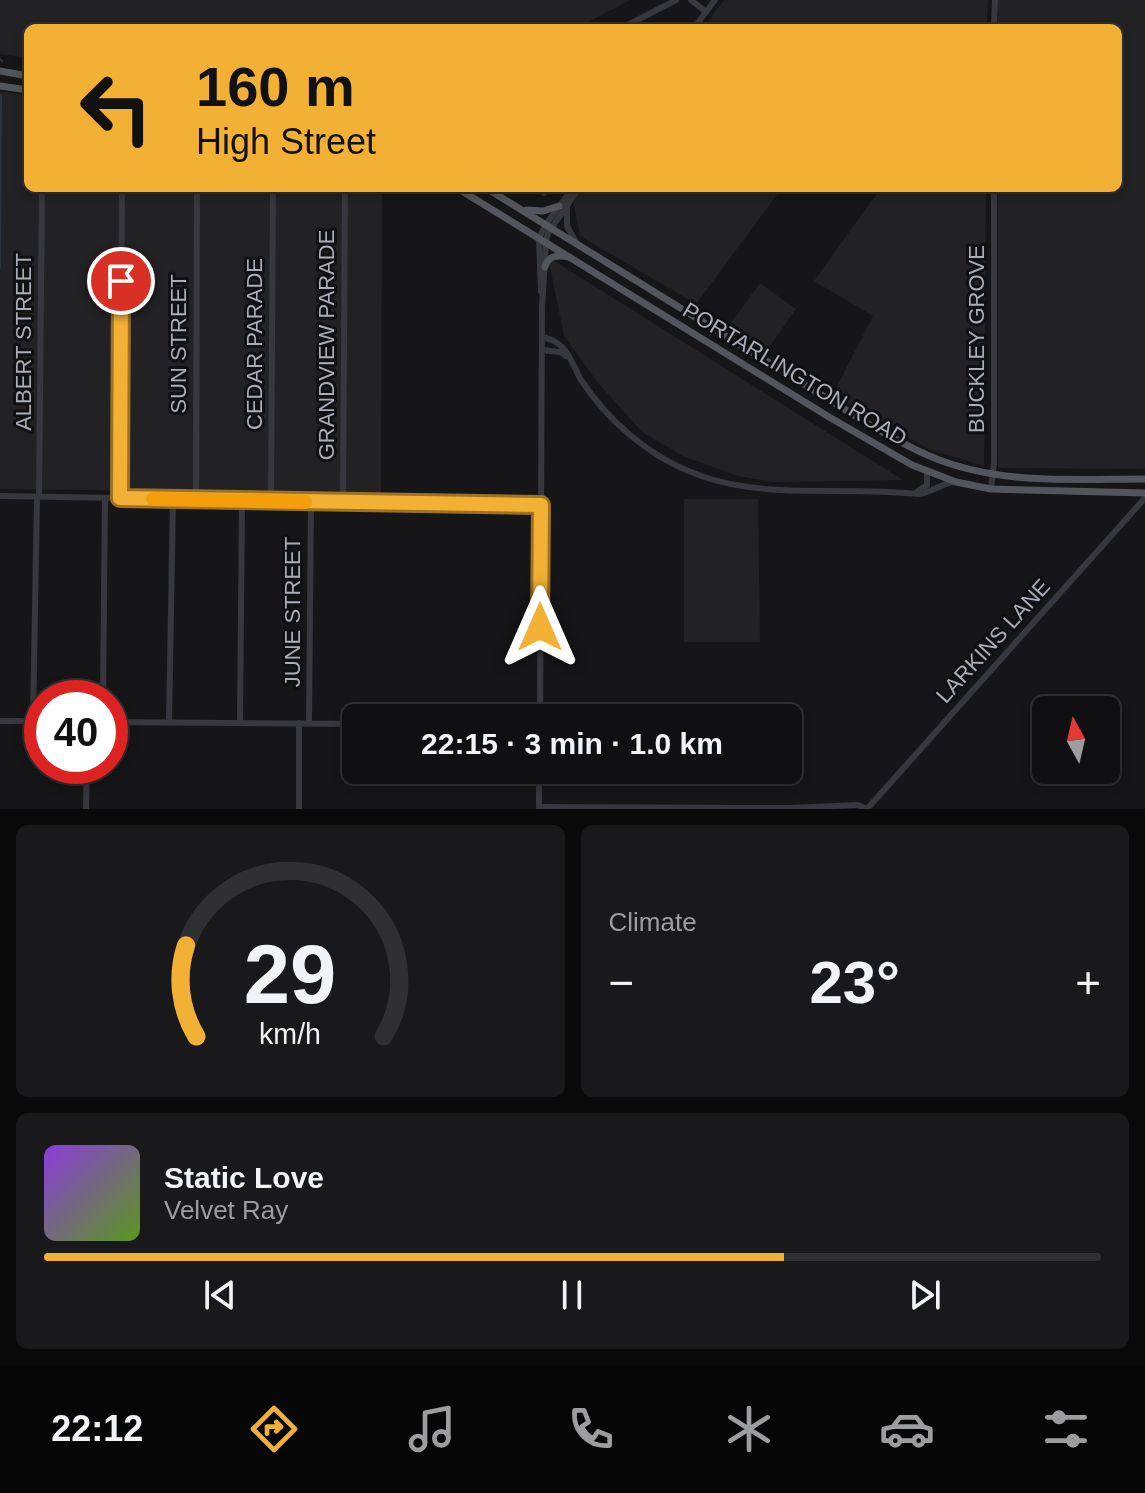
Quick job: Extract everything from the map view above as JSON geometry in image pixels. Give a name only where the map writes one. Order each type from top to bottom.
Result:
[{"type":"main road","points":[[0,71],[24,75]]},
{"type":"main road","points":[[0,86],[24,89]]},
{"type":"main road","name":"PORTARLINGTON ROAD","points":[[464,192],[887,452],[927,471],[956,482],[991,489],[1145,495]]},
{"type":"main road","name":"PORTARLINGTON ROAD","points":[[493,192],[900,442],[952,465],[1020,477],[1145,479]]},
{"type":"main road","points":[[517,206],[535,211],[563,205]]},
{"type":"main road","points":[[545,267],[554,256],[571,258]]},
{"type":"street","points":[[630,24],[676,0]]},
{"type":"street","points":[[691,0],[706,12]]},
{"type":"street","points":[[697,24],[715,0]]},
{"type":"street","points":[[994,24],[995,0]]},
{"type":"street","name":"ALBERT STREET","points":[[34,680],[42,192]]},
{"type":"street","points":[[120,498],[122,192]]},
{"type":"street","name":"SUN STREET","points":[[196,500],[197,192]]},
{"type":"street","name":"CEDAR PARADE","points":[[271,501],[273,192]]},
{"type":"street","name":"GRANDVIEW PARADE","points":[[343,502],[345,192]]},
{"type":"street","points":[[540,704],[542,240],[573,192]]},
{"type":"street","name":"BUCKLEY GROVE","points":[[991,489],[994,192]]},
{"type":"street","points":[[563,205],[567,226],[578,244]]},
{"type":"street","points":[[542,240],[545,267],[542,307]]},
{"type":"street","points":[[542,337],[561,346],[597,402],[628,434],[666,460],[695,474],[736,487],[774,492],[925,493],[942,484],[956,482]]},
{"type":"street","points":[[542,350],[560,352],[569,358]]},
{"type":"street","points":[[906,492],[925,488],[927,471]]},
{"type":"street","name":"LARKINS LANE","points":[[867,809],[1145,495]]},
{"type":"street","points":[[0,496],[541,505]]},
{"type":"street","points":[[103,680],[105,498]]},
{"type":"street","points":[[169,722],[173,499]]},
{"type":"street","points":[[240,723],[242,500]]},
{"type":"street","name":"JUNE STREET","points":[[309,723],[311,502]]},
{"type":"street","points":[[0,721],[24,721]]},
{"type":"street","points":[[128,722],[342,724]]},
{"type":"street","points":[[299,723],[299,809]]},
{"type":"street","points":[[86,809],[87,784]]},
{"type":"street","points":[[539,784],[539,808],[858,805],[867,809]]},
{"type":"shaded area","points":[[0,0],[630,0],[585,24],[24,24],[24,57],[0,54]]},
{"type":"shaded area","points":[[724,0],[988,0],[987,24],[706,24]]},
{"type":"shaded area","points":[[998,0],[1145,0],[1145,469],[998,468],[998,192],[1122,192],[1122,24],[998,24]]},
{"type":"shaded area","points":[[0,91],[24,94],[24,192],[382,192],[381,494],[0,489]]},
{"type":"shaded area","points":[[579,192],[779,192],[696,304],[580,236],[573,200]]},
{"type":"shaded area","points":[[878,192],[986,192],[984,466],[930,450],[833,394],[873,316],[814,281]]},
{"type":"shaded area","points":[[548,257],[903,480],[772,482],[738,476],[685,457],[642,432],[599,384],[564,336]]},
{"type":"shaded area","points":[[760,283],[796,309],[765,353],[728,327]]},
{"type":"shaded area","points":[[684,499],[758,499],[760,642],[684,642]]},
{"type":"waterway","points":[[0,268],[1,95]]},
{"type":"slow traffic","points":[[153,499],[305,502]]},
{"type":"route","points":[[121,281],[120,498],[541,505],[540,627]]}]
